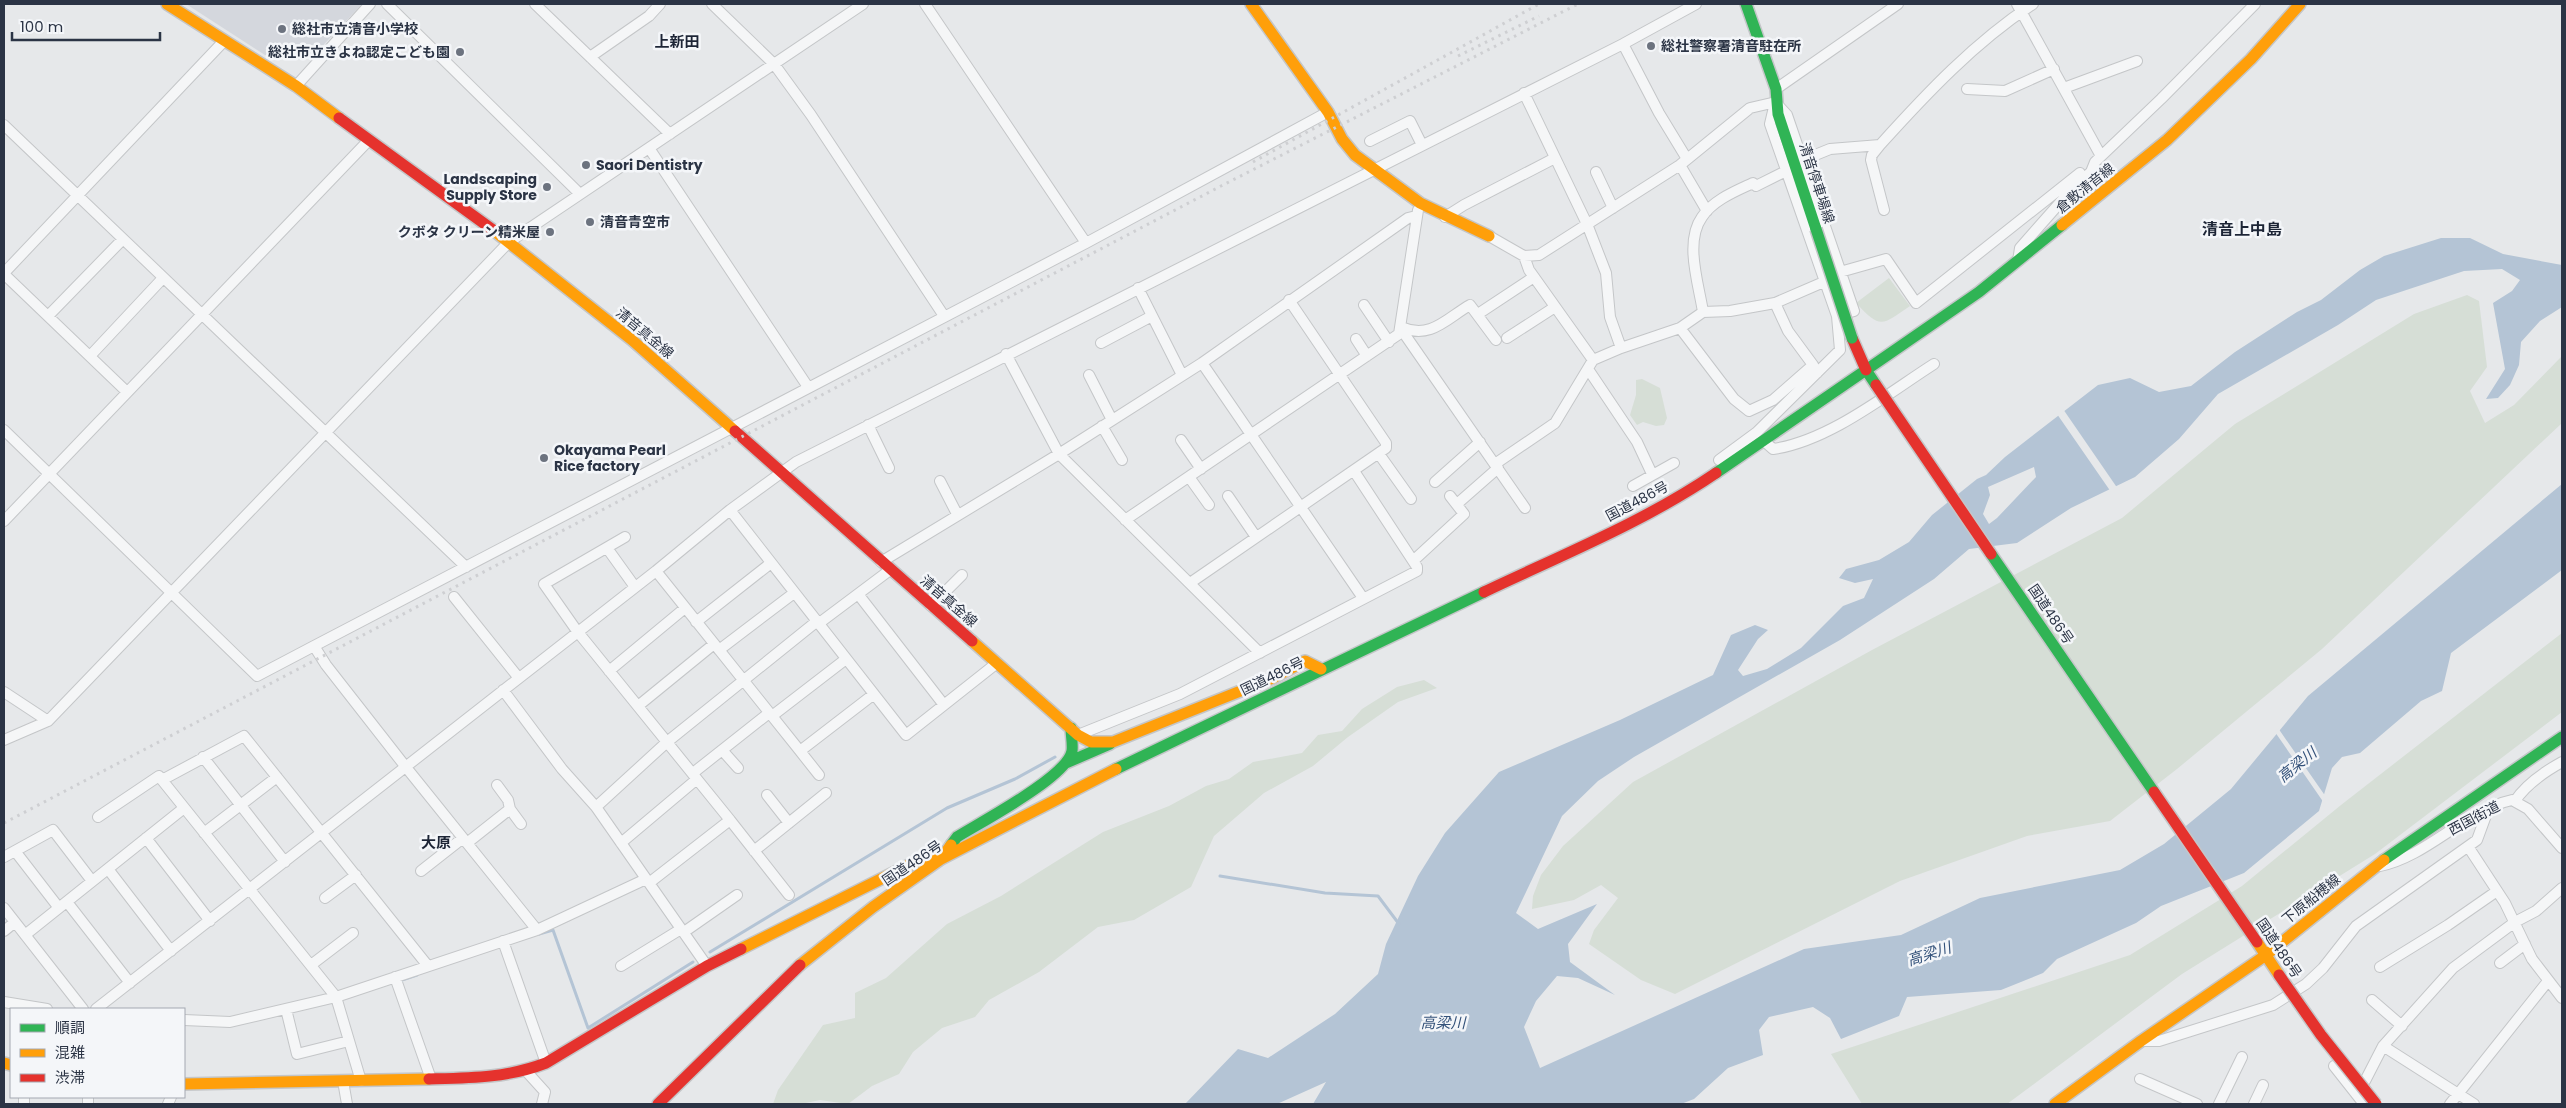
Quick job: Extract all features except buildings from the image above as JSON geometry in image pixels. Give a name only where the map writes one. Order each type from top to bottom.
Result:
[{"type":"main road","name":"清音真金線","points":[[167,4],[296,86],[509,242],[632,340],[780,473],[1074,731],[1091,742],[1113,742],[1273,678],[1305,661],[1320,669]]},
{"type":"main road","points":[[1251,4],[1328,112],[1342,139],[1356,155],[1420,203],[1445,217],[1488,236]]},
{"type":"main road","name":"清音停車場線","points":[[1746,4],[1776,89],[1776,102],[1852,338],[1866,370]]},
{"type":"main road","name":"倉敷清音線","points":[[1866,370],[1904,345],[2018,261],[2166,140],[2251,58],[2300,4]]},
{"type":"main road","name":"国道486号","points":[[658,1104],[797,968],[873,907],[941,859],[1077,788],[1320,669],[1620,528],[1690,490],[1866,370],[2279,975],[2321,1035],[2376,1104]]},
{"type":"main road","points":[[185,1084],[487,1078],[526,1071],[546,1063],[707,966],[915,862],[1046,782],[1066,763],[1072,752],[1074,731]]},
{"type":"main road","name":"下原船穂線","points":[[2055,1104],[2141,1041],[2266,955],[2374,867],[2562,737]]},
{"type":"main road","points":[[1066,763],[1113,742]]},
{"type":"main road","points":[[915,862],[941,859],[957,837]]},
{"type":"street","points":[[296,86],[370,4]]},
{"type":"street","points":[[387,4],[580,194]]},
{"type":"street","points":[[535,4],[670,134]]},
{"type":"street","points":[[590,57],[648,16],[660,4]]},
{"type":"street","points":[[712,4],[774,64],[811,115],[944,316]]},
{"type":"street","points":[[4,740],[48,721],[509,242],[863,4]]},
{"type":"street","points":[[926,4],[1086,242]]},
{"type":"street","points":[[97,1008],[323,833],[518,677],[656,571],[730,510],[796,462],[1006,354],[1623,44],[1696,4]]},
{"type":"street","points":[[1776,89],[1898,4]]},
{"type":"street","points":[[1884,210],[1871,160],[1872,155],[1940,82],[2019,8],[2033,4]]},
{"type":"street","points":[[1840,272],[1886,259],[1916,303],[2098,159],[2255,4]]},
{"type":"street","points":[[2019,8],[2064,88],[2098,159]]},
{"type":"street","points":[[127,392],[4,273],[224,41]]},
{"type":"street","points":[[1623,44],[1707,211]]},
{"type":"street","points":[[2064,88],[2137,61]]},
{"type":"street","points":[[1967,89],[2005,91],[2054,69]]},
{"type":"street","points":[[1524,93],[1587,224],[1606,273],[1610,317],[1621,348]]},
{"type":"street","points":[[1488,236],[1524,256],[1539,255],[1684,162],[1750,108],[1776,102]]},
{"type":"street","points":[[1776,102],[1787,115],[1854,311],[1837,316]]},
{"type":"street","points":[[1680,328],[1734,398],[1749,412],[1773,400],[1840,350],[1837,316],[1770,124],[1776,102]]},
{"type":"street","points":[[4,430],[258,676],[808,386],[1086,242],[1328,112]]},
{"type":"street","points":[[1370,141],[1410,121],[1422,145]]},
{"type":"street","points":[[4,125],[466,567]]},
{"type":"street","points":[[4,521],[369,140]]},
{"type":"street","points":[[1803,160],[1830,149],[1880,145]]},
{"type":"street","points":[[649,148],[808,386]]},
{"type":"street","points":[[1445,217],[1464,204],[1555,158]]},
{"type":"street","points":[[2018,261],[2020,248],[2073,188],[2092,172],[2098,159]]},
{"type":"street","points":[[1703,312],[1694,241],[1698,222],[1707,211],[1723,198],[1753,182],[1756,186],[1786,170]]},
{"type":"street","points":[[1596,172],[1613,208]]},
{"type":"street","points":[[1125,520],[1389,342],[1401,328],[1416,216],[1420,203]]},
{"type":"street","points":[[596,807],[667,742],[742,680],[858,594],[886,566],[958,514],[1059,454],[1202,363],[1408,218],[1416,216]]},
{"type":"street","points":[[48,316],[123,239]]},
{"type":"street","points":[[1524,256],[1534,277],[1591,364],[1637,442],[1652,474]]},
{"type":"street","points":[[1478,314],[1534,277]]},
{"type":"street","points":[[90,356],[163,278]]},
{"type":"street","points":[[1413,561],[1464,514],[1453,500],[1555,423],[1591,364],[1621,348],[1680,328],[1703,312],[1730,311],[1775,303],[1826,281]]},
{"type":"street","points":[[1138,288],[1182,375]]},
{"type":"street","points":[[1190,583],[1386,448],[1386,443],[1289,300]]},
{"type":"street","points":[[1775,303],[1788,332],[1815,369]]},
{"type":"street","points":[[1401,328],[1408,330],[1432,330],[1470,305],[1496,340]]},
{"type":"street","points":[[1364,306],[1389,342]]},
{"type":"street","points":[[1508,338],[1555,307]]},
{"type":"street","points":[[1101,343],[1152,316]]},
{"type":"street","points":[[1401,328],[1526,508]]},
{"type":"street","points":[[1356,339],[1367,356]]},
{"type":"street","points":[[1006,354],[1059,454],[1260,653]]},
{"type":"street","points":[[1202,363],[1363,598]]},
{"type":"street","points":[[1764,440],[1773,449],[1789,447],[1838,426],[1934,364]]},
{"type":"street","points":[[1690,490],[1700,474],[1757,432],[1815,369]]},
{"type":"street","points":[[1089,375],[1112,420]]},
{"type":"street","points":[[868,425],[889,468]]},
{"type":"street","points":[[1102,426],[1122,460]]},
{"type":"street","points":[[1181,440],[1201,469]]},
{"type":"street","points":[[1435,482],[1480,442]]},
{"type":"street","points":[[1379,454],[1411,498]]},
{"type":"street","points":[[1633,486],[1674,463]]},
{"type":"street","points":[[1074,731],[1180,694],[1417,571],[1413,561],[1354,471]]},
{"type":"street","points":[[1189,477],[1209,505]]},
{"type":"street","points":[[940,481],[958,514]]},
{"type":"street","points":[[1228,496],[1256,537]]},
{"type":"street","points":[[730,510],[906,735],[997,663]]},
{"type":"street","points":[[625,537],[544,584],[577,631],[695,776],[788,896]]},
{"type":"street","points":[[607,548],[635,586]]},
{"type":"street","points":[[696,622],[771,563]]},
{"type":"street","points":[[656,571],[819,775]]},
{"type":"street","points":[[932,606],[962,575]]},
{"type":"street","points":[[638,706],[794,593]]},
{"type":"street","points":[[858,594],[944,705]]},
{"type":"street","points":[[454,597],[518,677]]},
{"type":"street","points":[[609,671],[685,608]]},
{"type":"street","points":[[314,646],[326,665],[405,766],[537,930]]},
{"type":"street","points":[[621,843],[722,750],[846,659]]},
{"type":"street","points":[[503,690],[562,769],[596,807],[707,966]]},
{"type":"street","points":[[4,692],[48,721]]},
{"type":"street","points":[[800,751],[874,694]]},
{"type":"street","points":[[162,780],[244,736],[428,966]]},
{"type":"street","points":[[722,750],[738,768]]},
{"type":"street","points":[[204,758],[285,862]]},
{"type":"street","points":[[2515,801],[2521,792],[2546,771],[2562,762]]},
{"type":"street","points":[[98,817],[159,776],[336,999],[361,1081]]},
{"type":"street","points":[[204,833],[277,777]]},
{"type":"street","points":[[497,785],[508,800],[510,810],[521,824]]},
{"type":"street","points":[[754,851],[826,793]]},
{"type":"street","points":[[767,795],[789,823]]},
{"type":"street","name":"西国街道","points":[[2374,867],[2401,859],[2503,802],[2515,801],[2528,809],[2562,848]]},
{"type":"street","points":[[25,935],[184,808]]},
{"type":"street","points":[[420,871],[510,810]]},
{"type":"street","points":[[2141,1041],[2160,1041],[2273,1005],[2285,998],[2314,978],[2356,926],[2469,848],[2477,840],[2488,810]]},
{"type":"street","points":[[185,1020],[230,1022],[286,1012],[336,999],[396,980],[428,966],[504,944],[648,881],[730,820]]},
{"type":"street","points":[[4,857],[53,830],[92,882]]},
{"type":"street","points":[[146,838],[210,921]]},
{"type":"street","points":[[2469,848],[2515,922],[2532,959],[2562,998]]},
{"type":"street","points":[[15,851],[130,983]]},
{"type":"street","points":[[108,869],[171,951]]},
{"type":"street","points":[[325,898],[356,875]]},
{"type":"street","points":[[2366,1081],[2383,1046],[2454,968],[2515,922],[2536,911],[2562,888]]},
{"type":"street","points":[[2380,966],[2455,920],[2497,891]]},
{"type":"street","points":[[621,966],[682,931],[737,895]]},
{"type":"street","points":[[4,908],[82,1008]]},
{"type":"street","points":[[4,931],[15,922]]},
{"type":"street","points":[[311,966],[353,933]]},
{"type":"street","points":[[504,944],[546,1063]]},
{"type":"street","points":[[2500,962],[2525,944]]},
{"type":"street","points":[[396,980],[431,1079]]},
{"type":"street","points":[[2450,1104],[2548,982]]},
{"type":"street","points":[[2285,998],[2356,1097],[2364,1104]]},
{"type":"street","points":[[2372,1000],[2402,1026]]},
{"type":"street","points":[[4,1002],[41,1008]]},
{"type":"street","points":[[286,1012],[297,1054],[349,1042]]},
{"type":"street","points":[[2383,1046],[2474,1104]]},
{"type":"street","points":[[2219,1104],[2242,1057]]},
{"type":"street","points":[[526,1071],[545,1092],[542,1104]]},
{"type":"street","points":[[2140,1078],[2197,1104]]},
{"type":"street","points":[[342,1081],[347,1104]]},
{"type":"street","points":[[2254,1104],[2263,1085]]},
{"type":"shaded area","name":"総社市立清音小学校","points":[[186,4],[362,4],[313,56],[265,55]]},
{"type":"shaded area","points":[[1889,278],[1910,306],[1887,321],[1877,321],[1864,312],[1856,303]]},
{"type":"shaded area","points":[[2467,295],[2479,301],[2487,367],[2470,391],[2485,423],[2514,405],[2562,356],[2562,423],[2322,649],[2177,769],[2110,821],[2027,836],[1900,881],[1675,994],[1641,980],[1589,944],[1594,930],[1618,898],[1601,885],[1574,900],[1532,909],[1533,896],[1541,875],[1563,846],[1633,782],[1872,650],[2122,518],[2235,424],[2414,314]]},
{"type":"shaded area","points":[[1642,379],[1660,388],[1667,418],[1664,425],[1656,426],[1643,422],[1637,425],[1630,415],[1636,395],[1636,380]]},
{"type":"shaded area","points":[[2562,633],[2562,712],[2375,854],[2182,974],[2007,1104],[1862,1104],[1831,1054],[2130,955],[2242,886],[2341,805]]},
{"type":"shaded area","points":[[1424,680],[1437,688],[1398,702],[1348,737],[1313,766],[1264,793],[1214,836],[1191,887],[1134,920],[1098,927],[1039,972],[989,1000],[975,1017],[942,1028],[913,1052],[899,1074],[872,1086],[848,1104],[820,1100],[801,1104],[773,1104],[778,1090],[823,1025],[855,1018],[855,993],[886,978],[947,924],[1001,896],[1103,832],[1169,806],[1206,786],[1229,779],[1253,762],[1302,753],[1318,735],[1342,731],[1362,709],[1397,687]]},
{"type":"water","name":"高梁川","points":[[2441,238],[2470,238],[2503,254],[2562,265],[2562,307],[2540,321],[2521,342],[2519,365],[2510,385],[2498,398],[2486,399],[2505,369],[2493,303],[2512,291],[2520,280],[2502,269],[2464,271],[2376,300],[2338,325],[2218,394],[2179,439],[2135,477],[2071,508],[2017,543],[1969,549],[1934,579],[1840,640],[1634,757],[1598,781],[1562,816],[1516,913],[1538,929],[1597,904],[1568,944],[1570,962],[1615,995],[1578,978],[1557,976],[1536,1001],[1524,1027],[1540,1068],[1804,949],[1901,935],[1980,898],[2120,870],[2164,844],[2231,789],[2308,696],[2562,484],[2562,570],[2451,653],[2442,691],[2421,701],[2360,753],[2342,757],[2332,768],[2319,811],[2244,873],[2161,906],[2136,923],[2057,959],[2043,973],[2001,990],[1907,997],[1899,1016],[1841,1039],[1830,1018],[1813,1007],[1769,1017],[1759,1030],[1763,1055],[1728,1068],[1694,1099],[1681,1104],[1313,1104],[1326,1082],[1277,1104],[1185,1104],[1238,1049],[1268,1058],[1335,1014],[1378,974],[1386,944],[1418,876],[1445,833],[1499,772],[1620,720],[1713,675],[1731,635],[1755,625],[1768,630],[1758,639],[1738,670],[1743,676],[1767,669],[1801,648],[1843,606],[1864,598],[1873,579],[1855,583],[1839,578],[1846,569],[1879,560],[1909,542],[1932,515],[1977,479],[1986,475],[2005,457],[2098,385],[2130,378],[2159,392],[2191,386],[2235,352],[2297,312],[2321,300],[2360,270],[2384,256]],"holes":[[[2034,467],[2036,477],[1997,518],[1989,524],[1983,514],[1990,495],[1988,487]]]},
{"type":"pier","points":[[2063,409],[2118,489],[2111,492],[2057,414]]},
{"type":"pier","points":[[2278,728],[2326,797],[2324,803],[2275,732]]},
{"type":"waterway","points":[[710,952],[947,808],[1015,779],[1055,757]]},
{"type":"waterway","points":[[1220,876],[1325,893],[1378,896],[1399,924]]},
{"type":"waterway","points":[[539,934],[553,930],[588,1028],[693,962]]},
{"type":"waterway","points":[[399,981],[417,975]]},
{"type":"railway","points":[[1253,162],[1539,4]]},
{"type":"railway","points":[[4,823],[1221,186],[1578,4]]},
{"type":"railway","points":[[1458,56],[1539,16]]},
{"type":"traffic: fast","points":[[1746,4],[1776,89],[1778,114],[1816,229]]},
{"type":"traffic: fast","points":[[1866,370],[1979,292],[2062,225]]},
{"type":"traffic: fast","points":[[1816,229],[1852,338]]},
{"type":"traffic: fast","points":[[1716,473],[1866,370],[1876,385]]},
{"type":"traffic: fast","points":[[1991,554],[2154,792]]},
{"type":"traffic: fast","points":[[1116,769],[1484,592]]},
{"type":"traffic: fast","points":[[951,845],[957,837],[1040,786],[1067,762],[1072,751],[1071,728]]},
{"type":"traffic: fast","points":[[2384,860],[2562,737]]},
{"type":"traffic: fast","points":[[1066,763],[1110,744]]},
{"type":"traffic: slow","points":[[167,4],[296,86],[339,118]]},
{"type":"traffic: slow","points":[[1251,4],[1328,112],[1342,139],[1355,155],[1420,203],[1489,236]]},
{"type":"traffic: slow","points":[[2062,225],[2167,140],[2251,59],[2300,4]]},
{"type":"traffic: slow","points":[[493,230],[632,340],[735,431]]},
{"type":"traffic: slow","points":[[972,641],[1078,735],[1091,742],[1113,742],[1273,678],[1305,661],[1321,669]]},
{"type":"traffic: slow","points":[[800,965],[873,907],[941,859],[1116,769]]},
{"type":"traffic: slow","points":[[741,949],[915,862],[941,859],[951,845]]},
{"type":"traffic: slow","points":[[2055,1104],[2141,1041],[2266,955],[2384,860]]},
{"type":"traffic: slow","points":[[2257,942],[2279,975]]},
{"type":"traffic: slow","points":[[4,1063],[10,1065]]},
{"type":"traffic: slow","points":[[185,1084],[429,1079]]},
{"type":"traffic: jam","points":[[339,118],[493,230]]},
{"type":"traffic: jam","points":[[1852,338],[1866,370]]},
{"type":"traffic: jam","points":[[1876,385],[1991,554]]},
{"type":"traffic: jam","points":[[735,431],[972,641]]},
{"type":"traffic: jam","points":[[1484,592],[1632,522],[1689,491],[1716,473]]},
{"type":"traffic: jam","points":[[2154,792],[2257,942]]},
{"type":"traffic: jam","points":[[429,1079],[503,1074],[517,1072],[546,1063],[707,966],[741,949]]},
{"type":"traffic: jam","points":[[658,1104],[800,965]]},
{"type":"traffic: jam","points":[[2279,975],[2321,1035],[2376,1104]]},
{"type":"place","name":"総社市立清音小学校","points":[[282,29]]},
{"type":"place","name":"総社警察署清音駐在所","points":[[1651,46]]},
{"type":"place","name":"総社市立きよね認定こども園","points":[[460,52]]},
{"type":"place","name":"Saori Dentistry","points":[[586,165]]},
{"type":"place","name":"Landscaping Supply Store","points":[[547,187]]},
{"type":"place","name":"清音青空市","points":[[590,222]]},
{"type":"place","name":"クボタ クリーン精米屋","points":[[550,232]]},
{"type":"place","name":"Okayama Pearl Rice factory","points":[[544,458]]},
{"type":"district","name":"上新田","points":[[677,42]]},
{"type":"district","name":"清音上中島","points":[[2242,229]]},
{"type":"district","name":"大原","points":[[436,843]]}]
